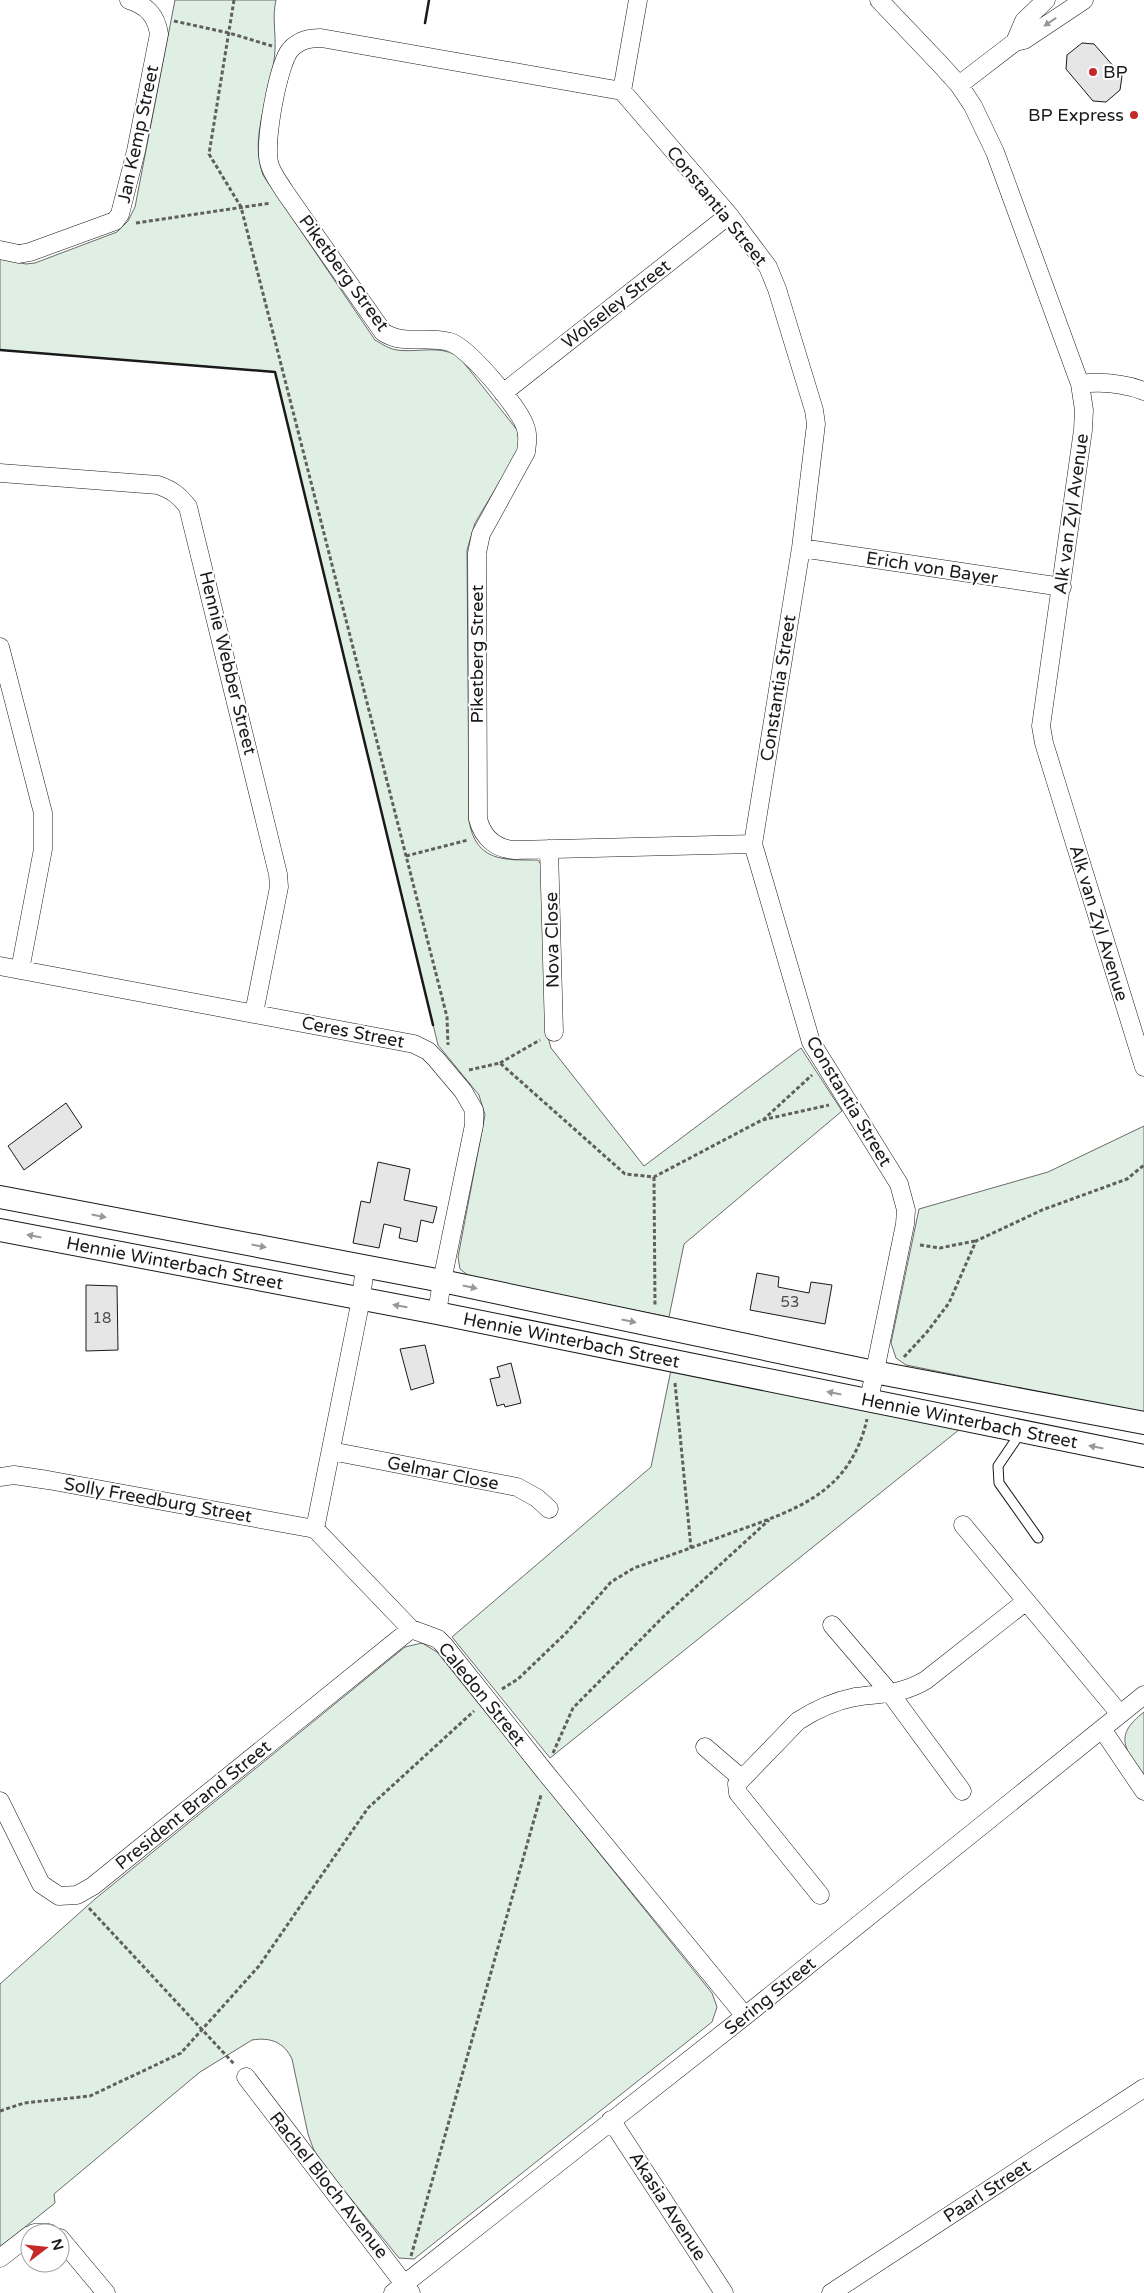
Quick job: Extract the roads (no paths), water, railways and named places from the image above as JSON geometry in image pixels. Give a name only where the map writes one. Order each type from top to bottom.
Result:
[{"type":"street","name":"Jan Kemp Street","points":[[0,250],[20,254],[30,252],[115,221],[123,207],[159,34],[154,16],[141,4],[129,0]]},
{"type":"street","points":[[622,91],[638,0]]},
{"type":"street","name":"Alk van Zyl Avenue","points":[[879,0],[959,85],[973,106],[995,152],[1080,384],[1084,410],[1083,430],[1062,588],[1042,709],[1042,726],[1044,743],[1144,1067]]},
{"type":"street","points":[[1015,42],[1024,21],[1046,0]]},
{"type":"street","points":[[959,85],[1015,42],[1024,40],[1084,0]]},
{"type":"street","name":"Piketberg Street","points":[[550,849],[510,850],[500,848],[485,836],[478,820],[477,554],[481,534],[526,452],[527,432],[522,419],[503,393],[459,346],[441,340],[403,340],[392,338],[383,332],[272,172],[267,148],[267,136],[285,58],[289,51],[303,40],[321,38],[622,91]]},
{"type":"street","name":"Constantia Street","points":[[622,91],[729,215],[768,267],[777,288],[814,410],[815,432],[801,548],[752,844],[811,1042],[899,1184],[906,1210],[869,1400]]},
{"type":"street","name":"Wolseley Street","points":[[503,393],[729,215]]},
{"type":"street","points":[[1080,384],[1100,382],[1124,384],[1144,391]]},
{"type":"street","name":"Hennie Webber Street","points":[[0,473],[158,485],[180,496],[188,507],[278,874],[279,887],[254,1014]]},
{"type":"street","name":"Erich von Bayer","points":[[801,548],[1062,588]]},
{"type":"street","points":[[0,647],[43,813],[45,832],[20,970]]},
{"type":"street","points":[[550,849],[752,844]]},
{"type":"street","name":"Nova Close","points":[[550,849],[554,1032]]},
{"type":"street","name":"Ceres Street","points":[[0,966],[414,1044],[428,1051],[450,1074],[470,1101],[474,1110],[474,1125],[437,1313]]},
{"type":"street","name":"Hennie Winterbach Street","points":[[0,1197],[442,1281],[874,1372],[1144,1423]]},
{"type":"street","name":"Hennie Winterbach Street","points":[[0,1230],[437,1313],[1144,1456]]},
{"type":"street","points":[[315,1530],[361,1299],[365,1266]]},
{"type":"street","name":"Gelmar Close","points":[[331,1452],[508,1485],[528,1492],[549,1509]]},
{"type":"street","name":"Solly Freedburg Street","points":[[0,1477],[14,1475],[48,1480],[315,1530]]},
{"type":"street","points":[[962,1526],[1120,1714]]},
{"type":"street","name":"Caledon Street","points":[[315,1530],[411,1629],[438,1639],[444,1645],[545,1772],[745,2016]]},
{"type":"street","points":[[820,1895],[738,1793],[737,1784],[741,1778],[798,1721],[807,1715],[853,1698],[910,1690],[926,1680],[1025,1602]]},
{"type":"street","points":[[832,1625],[890,1693],[962,1791]]},
{"type":"street","name":"President Brand Street","points":[[0,1801],[40,1884],[60,1896],[77,1895],[93,1886],[411,1629]]},
{"type":"street","name":"Sering Street","points":[[403,2290],[611,2120],[745,2016],[1144,1695]]},
{"type":"street","points":[[1102,1729],[1144,1791]]},
{"type":"street","points":[[705,1747],[741,1778]]},
{"type":"street","name":"Rachel Bloch Avenue","points":[[246,2077],[403,2290]]},
{"type":"street","name":"Paarl Street","points":[[831,2293],[1144,2088]]},
{"type":"street","name":"Akasia Avenue","points":[[611,2120],[724,2293]]},
{"type":"street","points":[[0,2258],[20,2243]]},
{"type":"street","points":[[70,2250],[106,2293]]},
{"type":"lane","points":[[1022,1432],[998,1466],[997,1476],[999,1483],[1038,1538]]},
{"type":"place","name":"BP","points":[[1093,72]]},
{"type":"place","name":"BP Express","points":[[1134,115]]}]
